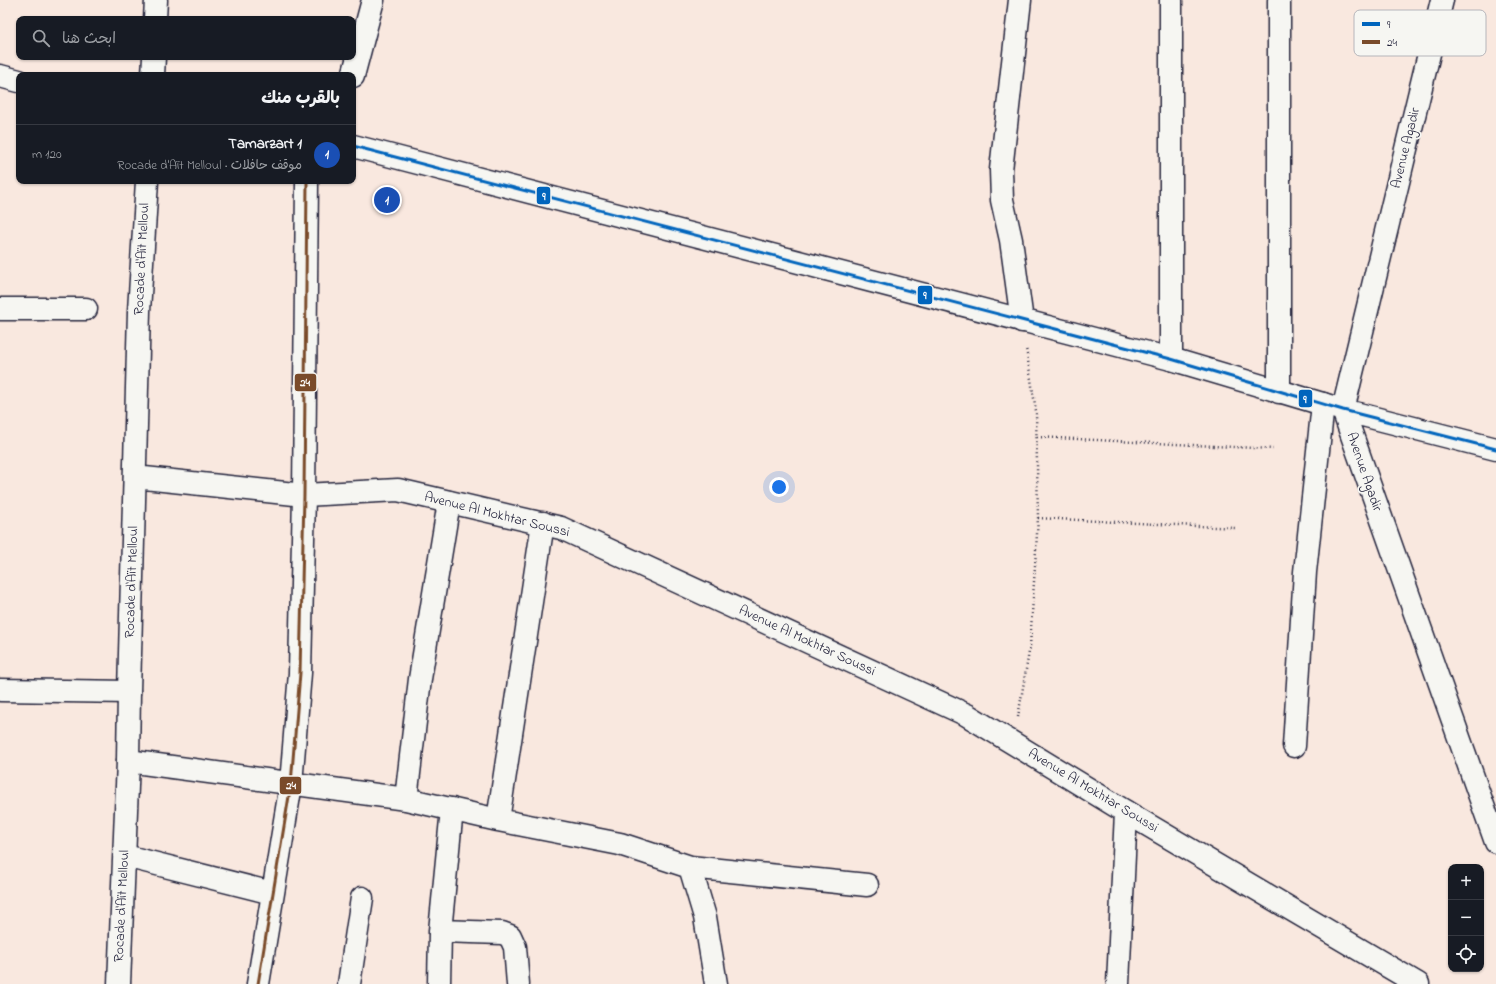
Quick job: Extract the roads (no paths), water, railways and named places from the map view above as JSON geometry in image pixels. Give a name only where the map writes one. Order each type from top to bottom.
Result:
[{"type":"street","points":[[155,16],[156,0]]},
{"type":"street","points":[[354,72],[373,0]]},
{"type":"street","points":[[1020,0],[1001,170],[1002,200],[1011,240],[1022,321]]},
{"type":"street","points":[[1171,0],[1171,359]]},
{"type":"street","points":[[1279,0],[1279,392]]},
{"type":"street","name":"Avenue Agadir","points":[[1439,10],[1442,0]]},
{"type":"street","name":"Avenue Agadir","points":[[1427,56],[1333,407],[1496,842]]},
{"type":"street","points":[[153,72],[154,60]]},
{"type":"street","points":[[0,76],[16,80]]},
{"type":"street","points":[[356,147],[1171,359],[1333,407],[1496,449]]},
{"type":"street","name":"Rocade d'Aït Melloul","points":[[119,984],[128,761],[139,311],[147,184]]},
{"type":"street","points":[[258,984],[290,784],[300,673],[304,495],[307,184]]},
{"type":"street","points":[[0,308],[86,309]]},
{"type":"street","points":[[1294,746],[1305,572],[1333,407]]},
{"type":"street","name":"Avenue Al Mokhtar Soussi","points":[[135,477],[304,495],[398,490],[543,523],[569,531],[967,715],[1126,812],[1418,984]]},
{"type":"street","points":[[406,799],[420,679],[449,502]]},
{"type":"street","points":[[498,820],[543,523]]},
{"type":"street","points":[[0,690],[129,692]]},
{"type":"street","points":[[128,761],[406,799],[498,820],[620,844],[690,867],[867,885]]},
{"type":"street","points":[[439,984],[440,931],[452,810]]},
{"type":"street","points":[[1118,984],[1126,812]]},
{"type":"street","points":[[125,856],[272,893]]},
{"type":"street","points":[[690,867],[705,917],[716,984]]},
{"type":"street","points":[[349,984],[362,898]]},
{"type":"street","points":[[440,931],[502,933],[510,936],[515,946],[518,984]]},
{"type":"place","name":"Tamarzart 1","points":[[387,200]]}]
